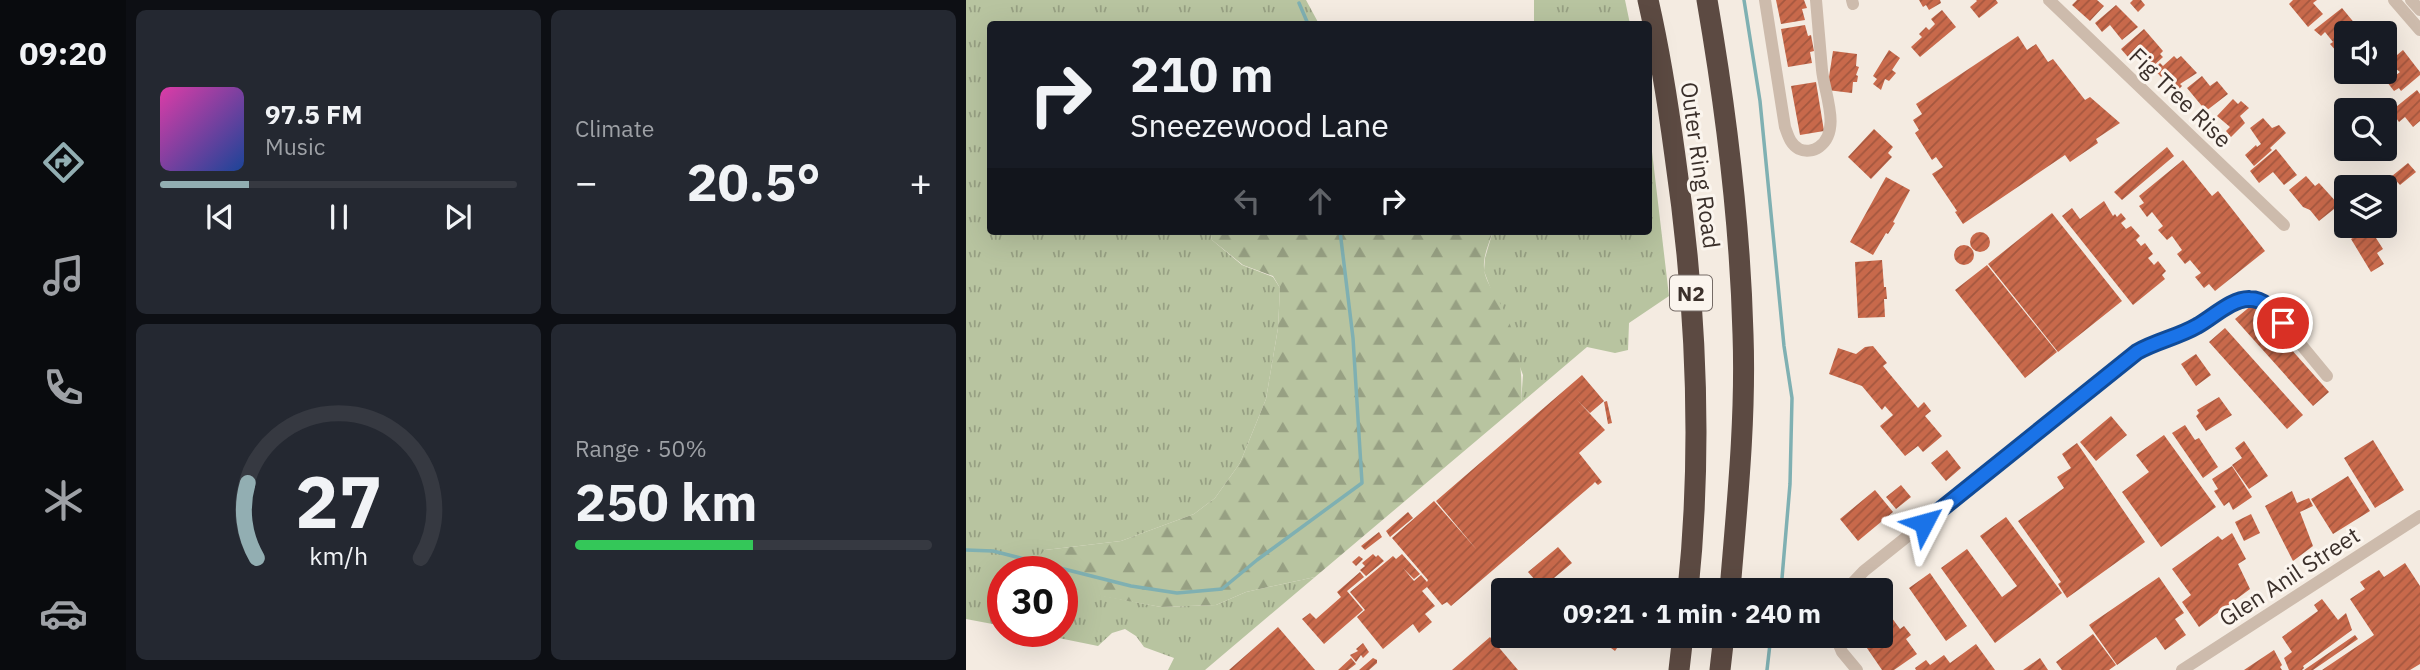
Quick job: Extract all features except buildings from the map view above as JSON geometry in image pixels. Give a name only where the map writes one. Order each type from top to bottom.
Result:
[{"type":"highway","name":"Outer Ring Road","points":[[1648,0],[1666,93],[1683,207],[1691,289],[1696,418],[1695,491],[1689,578]]},
{"type":"highway","name":"Outer Ring Road","points":[[1707,0],[1727,126],[1743,336],[1737,504],[1731,578]]},
{"type":"highway","points":[[1679,670],[1682,648]]},
{"type":"highway","points":[[1720,670],[1723,648]]},
{"type":"street","points":[[1765,0],[1785,127],[1791,143],[1797,148],[1813,151],[1828,138],[1830,124],[1816,0]]},
{"type":"street","name":"Fig Tree Rise","points":[[2049,0],[2284,225]]},
{"type":"street","points":[[2394,0],[2420,30]]},
{"type":"street","points":[[2411,0],[2420,10]]},
{"type":"street","points":[[1857,578],[2137,352],[2196,327],[2234,303],[2247,298],[2269,306],[2327,376]]},
{"type":"street","name":"Glen Anil Street","points":[[2182,670],[2420,516]]},
{"type":"street","points":[[1840,648],[1857,670]]},
{"type":"green space","points":[[966,0],[1306,0],[1317,21],[987,21],[987,235],[1211,235],[1212,240],[1242,265],[1273,277],[1280,288],[1278,328],[1266,399],[1240,463],[1215,498],[1194,514],[1121,541],[1045,550],[1042,556],[987,556],[987,623],[966,619]]},
{"type":"green space","points":[[1534,0],[1625,0],[1629,21],[1534,21]]},
{"type":"green space","points":[[1652,152],[1669,296],[1629,323],[1628,350],[1615,353],[1587,347],[1521,403],[1523,375],[1484,271],[1492,235],[1652,235]]},
{"type":"green space","points":[[1211,235],[1492,235],[1485,254],[1485,274],[1514,335],[1521,368],[1521,403],[1315,577],[1246,592],[1216,605],[1161,607],[1078,592],[1078,556],[1039,556],[1045,550],[1121,541],[1194,514],[1215,498],[1240,463],[1266,399],[1278,328],[1280,288],[1273,276],[1243,265],[1212,240]]},
{"type":"green space","points":[[1315,577],[1205,670],[1168,670],[1174,658],[1144,647],[1136,636],[1125,629],[1112,633],[1098,646],[1078,642],[1078,591],[1161,607],[1216,605],[1246,592]]},
{"type":"waterway","points":[[1744,0],[1760,101],[1784,346],[1792,398],[1790,484],[1782,578]]},
{"type":"waterway","points":[[1299,3],[1307,21]]},
{"type":"waterway","points":[[966,550],[993,551],[1131,586],[1177,593],[1222,589],[1362,483],[1353,338],[1340,235]]},
{"type":"waterway","points":[[1767,670],[1770,648]]},
{"type":"route","points":[[1924,523],[2137,352],[2196,327],[2247,298],[2269,306],[2283,323]]}]
